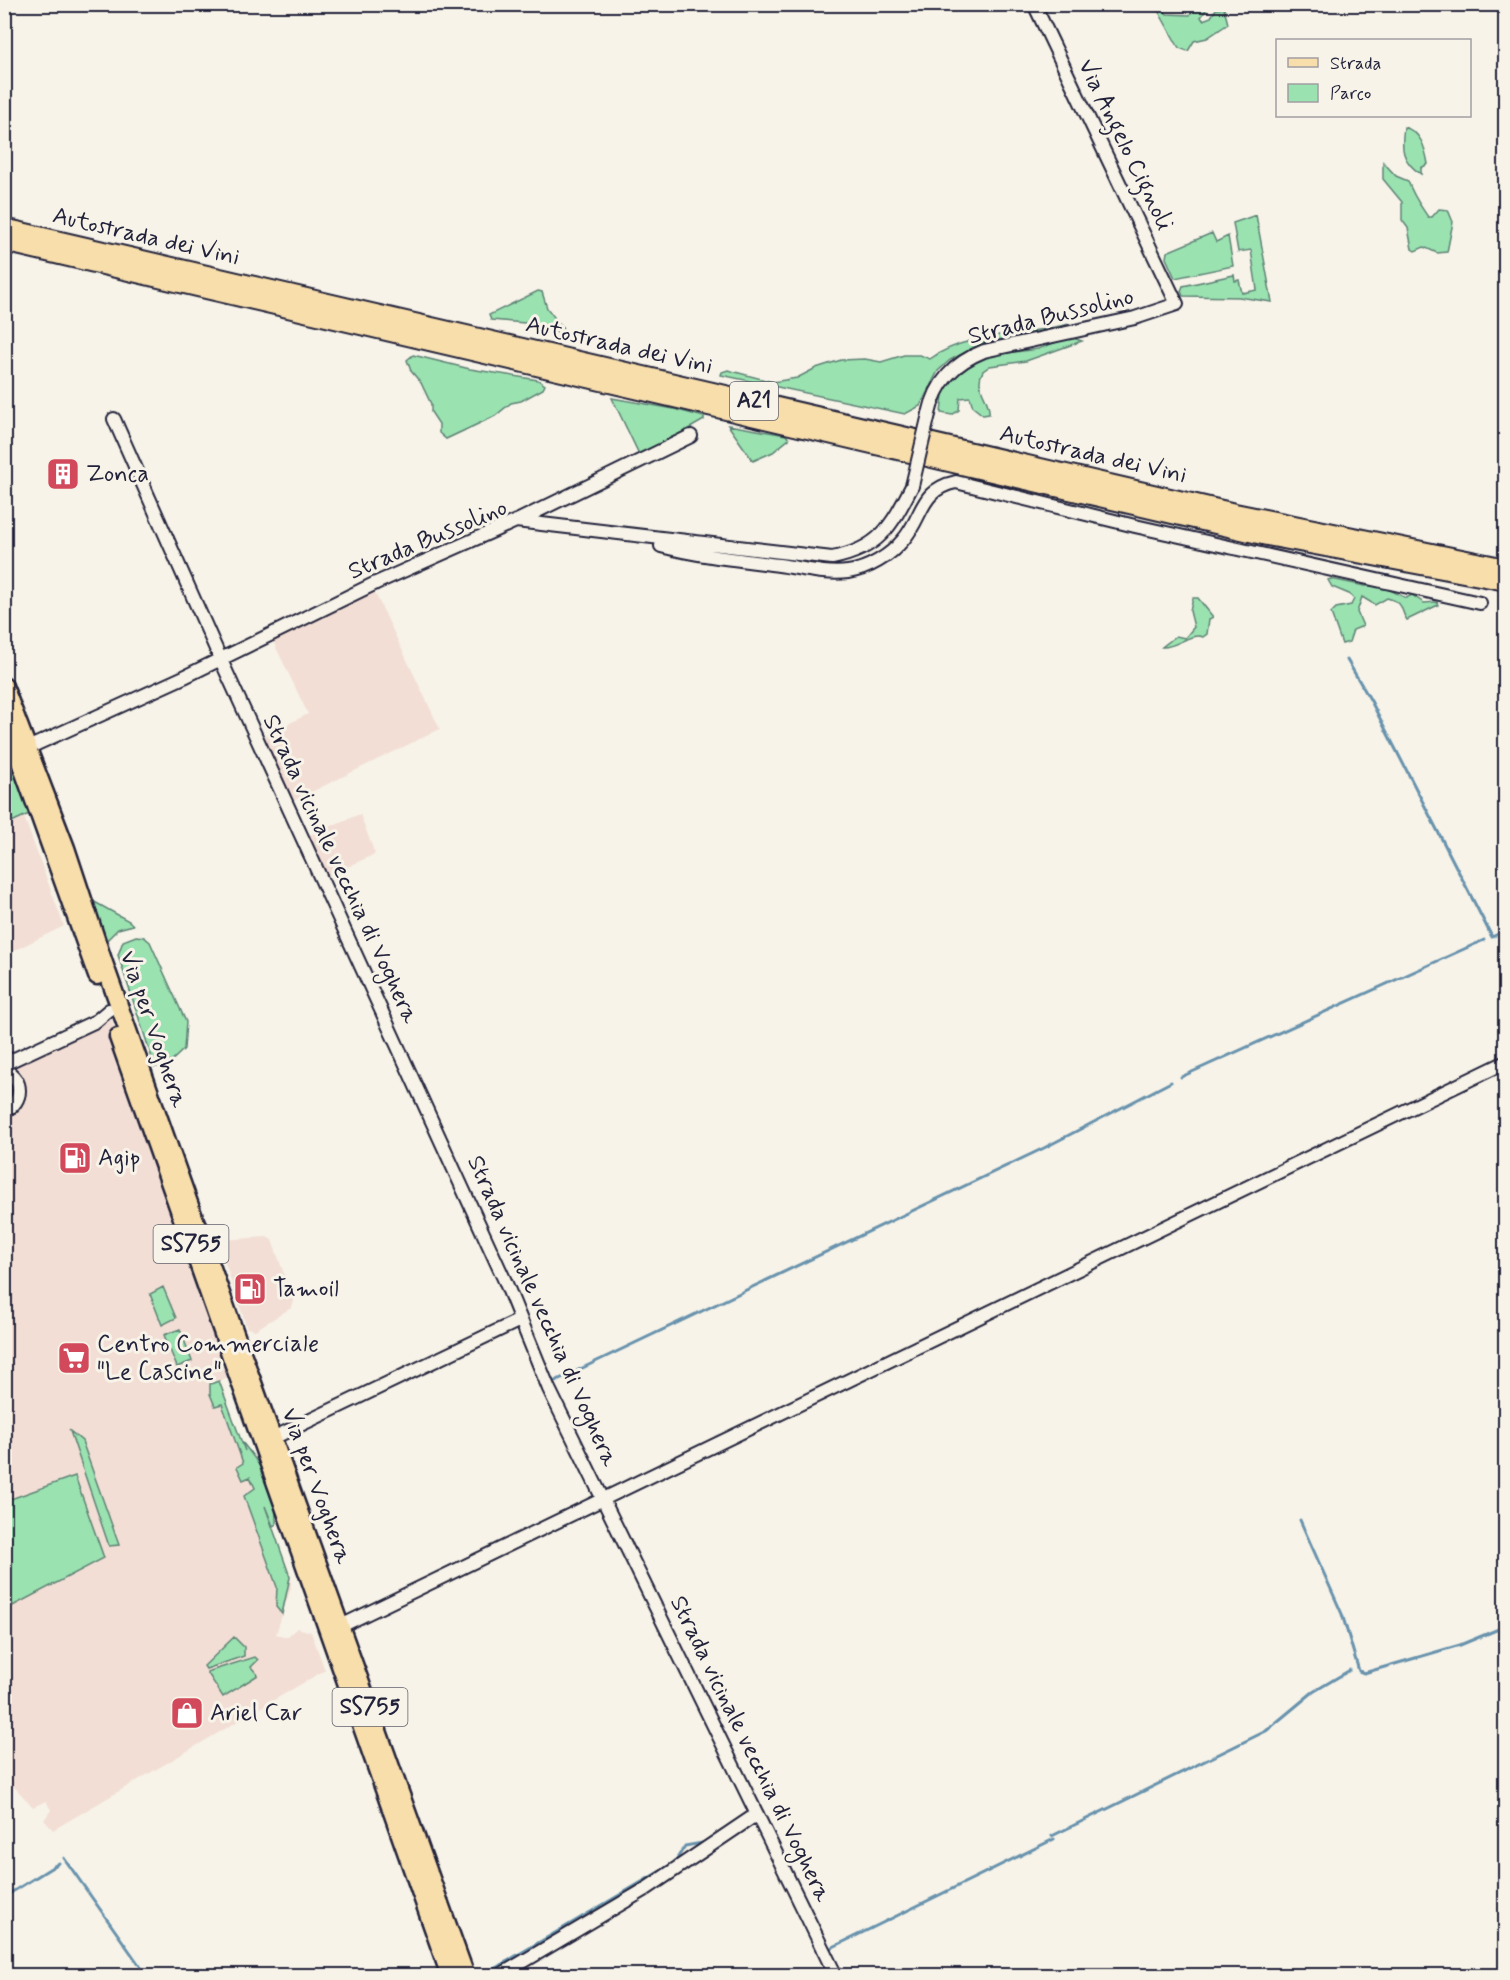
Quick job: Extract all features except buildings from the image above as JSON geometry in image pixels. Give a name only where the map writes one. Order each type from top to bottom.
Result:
[{"type":"highway","name":"Autostrada dei Vini","points":[[4,228],[1247,515],[1506,568]]},
{"type":"highway","name":"Autostrada dei Vini","points":[[4,242],[1267,536],[1506,581]]},
{"type":"main road","points":[[4,686],[25,745]]},
{"type":"main road","points":[[4,717],[25,745]]},
{"type":"main road","name":"Via per Voghera","points":[[25,745],[109,1010],[450,1976]]},
{"type":"main road","name":"Via per Voghera","points":[[25,745],[466,1976]]},
{"type":"street","name":"Via Angelo Cignoli","points":[[1034,4],[1177,304]]},
{"type":"street","name":"Strada Bussolino","points":[[25,745],[516,521],[628,536],[832,558],[858,552],[878,539],[889,527],[912,486],[933,397],[940,382],[967,358],[984,351],[1135,318],[1177,304]]},
{"type":"street","name":"Strada vicinale vecchia di Voghera","points":[[114,419],[220,658],[495,1259],[549,1389],[836,1976]]},
{"type":"street","points":[[516,521],[691,436]]},
{"type":"street","points":[[628,536],[672,549],[718,557],[847,572],[871,564],[888,554],[903,541],[928,495],[941,485],[956,482],[1135,526],[1480,603]]},
{"type":"street","points":[[4,1064],[96,1021],[109,1010]]},
{"type":"street","points":[[341,1626],[1506,1062]]},
{"type":"street","points":[[4,1070],[16,1079],[20,1090],[14,1105],[4,1112]]},
{"type":"street","points":[[273,1438],[520,1320]]},
{"type":"street","points":[[499,1976],[646,1889],[757,1814]]},
{"type":"shaded area","points":[[373,589],[440,729],[293,801],[262,737],[308,714],[271,637]]},
{"type":"shaded area","points":[[360,814],[375,854],[326,877],[307,836]]},
{"type":"shaded area","points":[[24,817],[64,926],[5,955],[5,826]]},
{"type":"shaded area","name":"Centro Commerciale \"Le Cascine\"","points":[[111,1017],[227,1377],[220,1381],[291,1577],[291,1587],[276,1634],[287,1637],[297,1628],[311,1632],[325,1670],[53,1830],[44,1820],[51,1810],[46,1801],[33,1807],[5,1777],[5,1066]]},
{"type":"shaded area","points":[[267,1237],[272,1240],[294,1302],[291,1308],[255,1330],[247,1328],[219,1245],[221,1240]]},
{"type":"green space","points":[[1155,5],[1160,5],[1167,14],[1190,15],[1193,7],[1191,5],[1206,5],[1206,10],[1201,17],[1203,20],[1211,17],[1216,9],[1224,8],[1228,24],[1207,38],[1194,41],[1188,51],[1179,48]]},
{"type":"green space","points":[[1404,127],[1414,132],[1424,146],[1428,164],[1421,168],[1421,174],[1409,164],[1404,154]]},
{"type":"green space","points":[[1383,162],[1396,176],[1408,181],[1414,196],[1428,217],[1432,217],[1439,209],[1448,210],[1453,222],[1447,252],[1437,253],[1424,247],[1415,251],[1412,249],[1408,228],[1402,220],[1402,202],[1383,179]]},
{"type":"green space","points":[[1256,215],[1272,302],[1239,297],[1183,296],[1181,291],[1183,286],[1234,275],[1235,281],[1239,280],[1242,293],[1257,290],[1251,250],[1238,252],[1233,223]]},
{"type":"green space","points":[[1212,233],[1216,242],[1228,236],[1233,266],[1175,278],[1166,258],[1167,252]]},
{"type":"green space","points":[[538,291],[542,292],[547,308],[564,330],[562,334],[525,323],[491,320],[489,315]]},
{"type":"green space","points":[[1069,324],[1046,333],[985,342],[950,360],[938,371],[920,406],[905,414],[721,375],[722,372],[728,370],[773,382],[797,378],[816,368],[841,360],[865,359],[881,362],[904,355],[920,355],[930,359],[962,343]]},
{"type":"green space","points":[[1070,337],[1082,341],[1026,361],[990,366],[983,371],[980,383],[989,414],[983,415],[973,407],[970,397],[960,398],[959,410],[952,415],[941,413],[944,386],[967,365],[985,356],[1038,349]]},
{"type":"green space","points":[[413,355],[470,369],[538,380],[545,385],[543,389],[521,401],[511,403],[495,416],[446,439],[439,433],[439,424],[431,412],[431,404],[421,383],[411,371],[407,360]]},
{"type":"green space","points":[[612,398],[674,409],[704,417],[704,420],[643,455],[639,454]]},
{"type":"green space","points":[[728,425],[786,435],[789,439],[773,452],[753,461]]},
{"type":"green space","points":[[1328,580],[1365,586],[1382,586],[1406,598],[1412,595],[1424,603],[1437,602],[1438,605],[1407,620],[1397,602],[1387,598],[1375,605],[1362,597],[1357,612],[1363,626],[1353,630],[1349,642],[1342,644],[1331,613],[1336,608],[1351,605],[1354,599],[1349,594],[1332,587]]},
{"type":"green space","points":[[1193,598],[1198,598],[1213,617],[1209,619],[1207,634],[1162,647],[1176,636],[1185,638],[1194,627],[1190,611]]},
{"type":"green space","points":[[11,757],[29,814],[5,825],[4,759]]},
{"type":"green space","points":[[91,900],[133,925],[118,929],[106,941]]},
{"type":"green space","points":[[136,936],[144,937],[150,942],[186,1022],[184,1049],[171,1061],[159,1067],[155,1067],[118,955],[123,941]]},
{"type":"green space","points":[[163,1287],[176,1318],[162,1325],[150,1294]]},
{"type":"green space","points":[[180,1329],[192,1361],[177,1367],[164,1335]]},
{"type":"green space","points":[[219,1381],[245,1451],[242,1442],[268,1480],[274,1500],[276,1524],[273,1526],[265,1506],[290,1577],[282,1614],[276,1607],[277,1587],[244,1496],[255,1488],[250,1477],[243,1480],[237,1467],[243,1463],[222,1404],[215,1406],[210,1394],[210,1384]]},
{"type":"green space","points":[[70,1431],[82,1441],[119,1545],[109,1546]]},
{"type":"green space","points":[[75,1476],[104,1558],[5,1610],[5,1501]]},
{"type":"green space","points":[[234,1637],[244,1647],[244,1656],[206,1669],[204,1666]]},
{"type":"green space","points":[[255,1657],[258,1660],[251,1667],[258,1675],[223,1697],[207,1672]]},
{"type":"waterway","points":[[1347,660],[1371,701],[1492,937],[1506,930]]},
{"type":"waterway","points":[[1181,1077],[1484,940]]},
{"type":"waterway","points":[[551,1383],[1044,1148],[1171,1082]]},
{"type":"waterway","points":[[1300,1520],[1342,1614],[1359,1671],[1364,1673],[1460,1645],[1506,1626]]},
{"type":"waterway","points":[[1052,1836],[1266,1731],[1313,1692],[1350,1670]]},
{"type":"waterway","points":[[829,1949],[1054,1839]]},
{"type":"waterway","points":[[482,1976],[674,1863],[685,1846],[708,1842]]},
{"type":"waterway","points":[[64,1858],[147,1976]]},
{"type":"waterway","points":[[4,1897],[59,1863]]},
{"type":"place","name":"Zonca","points":[[63,474]]},
{"type":"place","name":"Agip","points":[[75,1158]]},
{"type":"place","name":"Tamoil","points":[[250,1289]]},
{"type":"place","name":"Centro Commerciale \"Le Cascine\"","points":[[74,1358]]},
{"type":"place","name":"Ariel Car","points":[[187,1713]]}]
